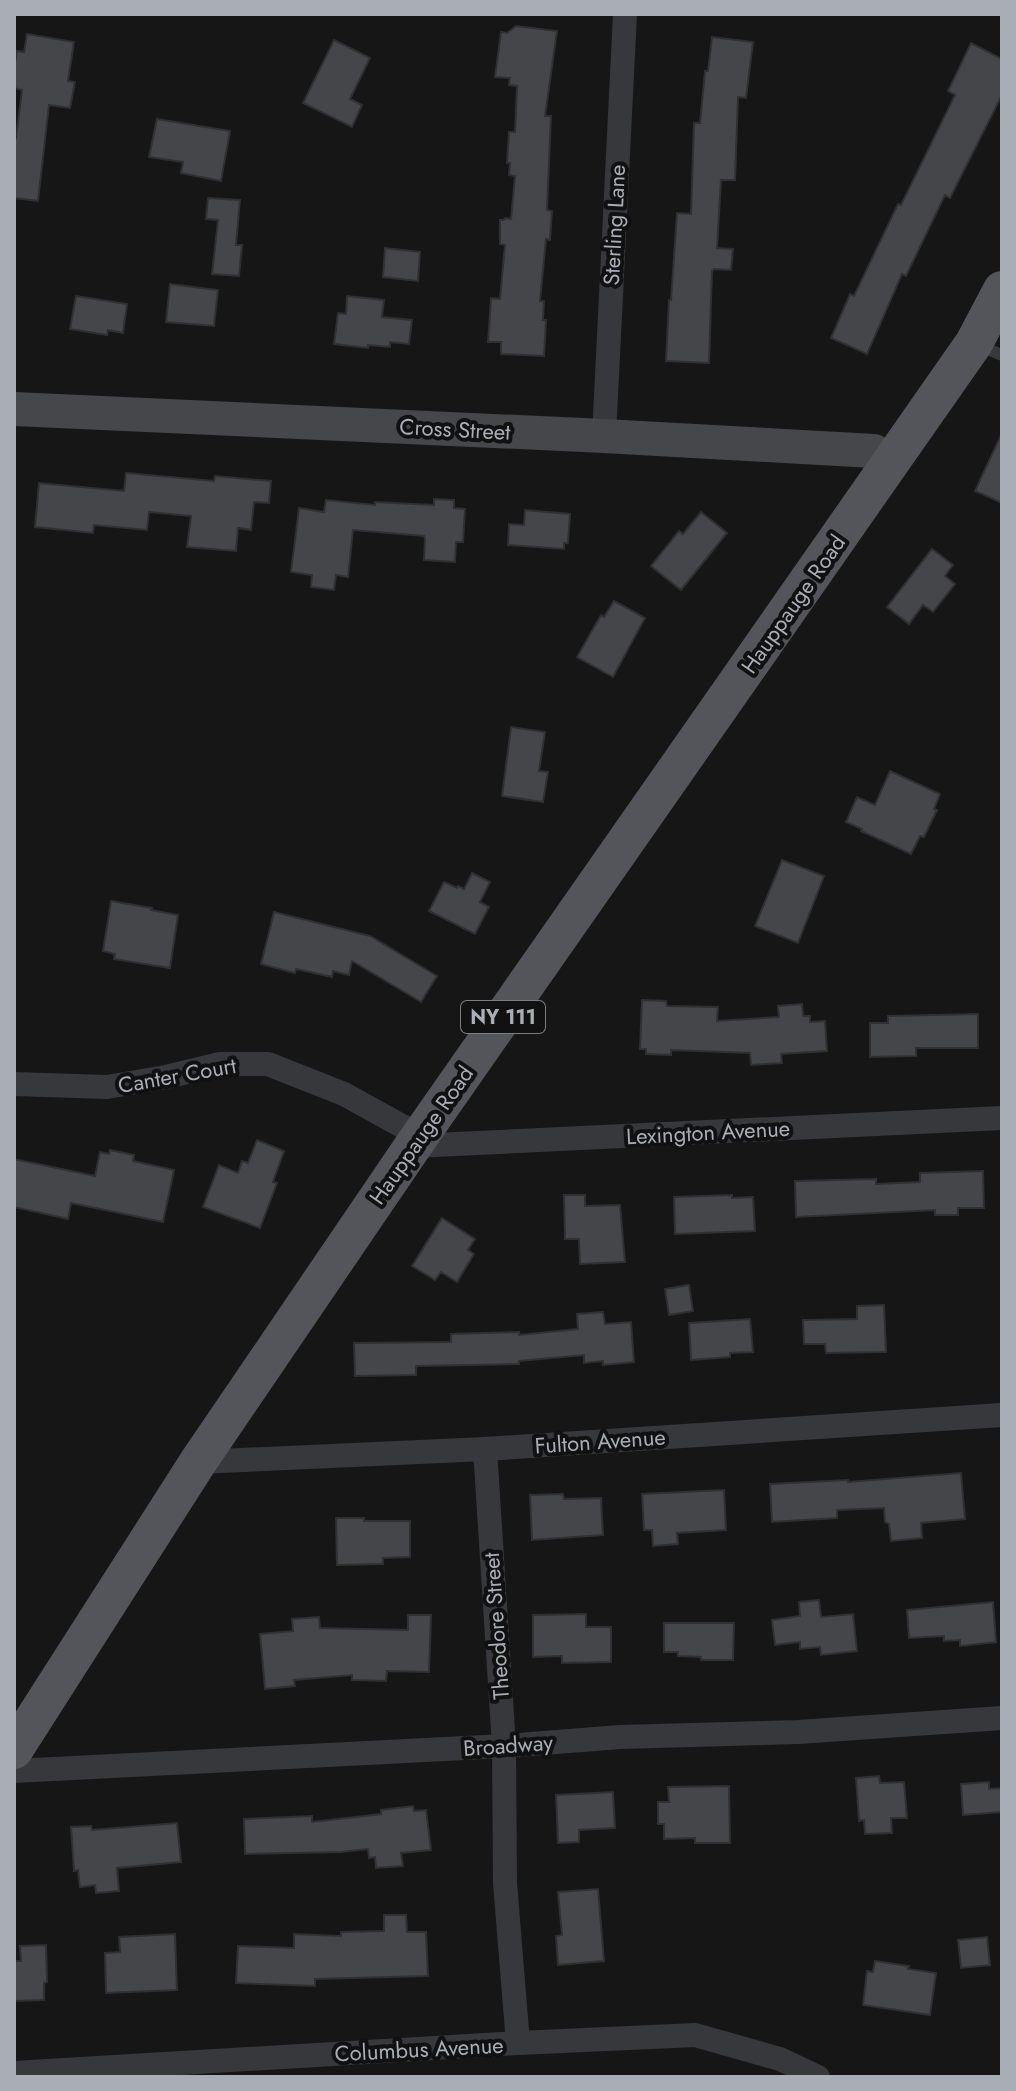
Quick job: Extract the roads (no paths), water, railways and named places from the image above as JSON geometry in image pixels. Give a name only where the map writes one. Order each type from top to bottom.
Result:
[{"type":"main road","name":"Hauppauge Road","points":[[14,1750],[198,1462],[416,1141],[893,461],[988,349],[1002,290]]},
{"type":"street","name":"Sterling Lane","points":[[604,436],[625,14]]},
{"type":"street","name":"Cross Street","points":[[14,409],[874,451],[893,461]]},
{"type":"street","name":"Canter Court","points":[[14,1084],[107,1087],[220,1064],[268,1064],[344,1094],[416,1141]]},
{"type":"street","name":"Lexington Avenue","points":[[416,1141],[1002,1118]]},
{"type":"street","name":"Fulton Avenue","points":[[198,1462],[485,1449],[1002,1415]]},
{"type":"street","name":"Theodore Street","points":[[485,1449],[504,1746],[505,1883],[518,2043]]},
{"type":"street","name":"Broadway","points":[[14,1771],[504,1746],[620,1737],[798,1732],[1002,1718]]},
{"type":"street","name":"Columbus Avenue","points":[[14,2073],[695,2035],[780,2059],[818,2077]]}]
